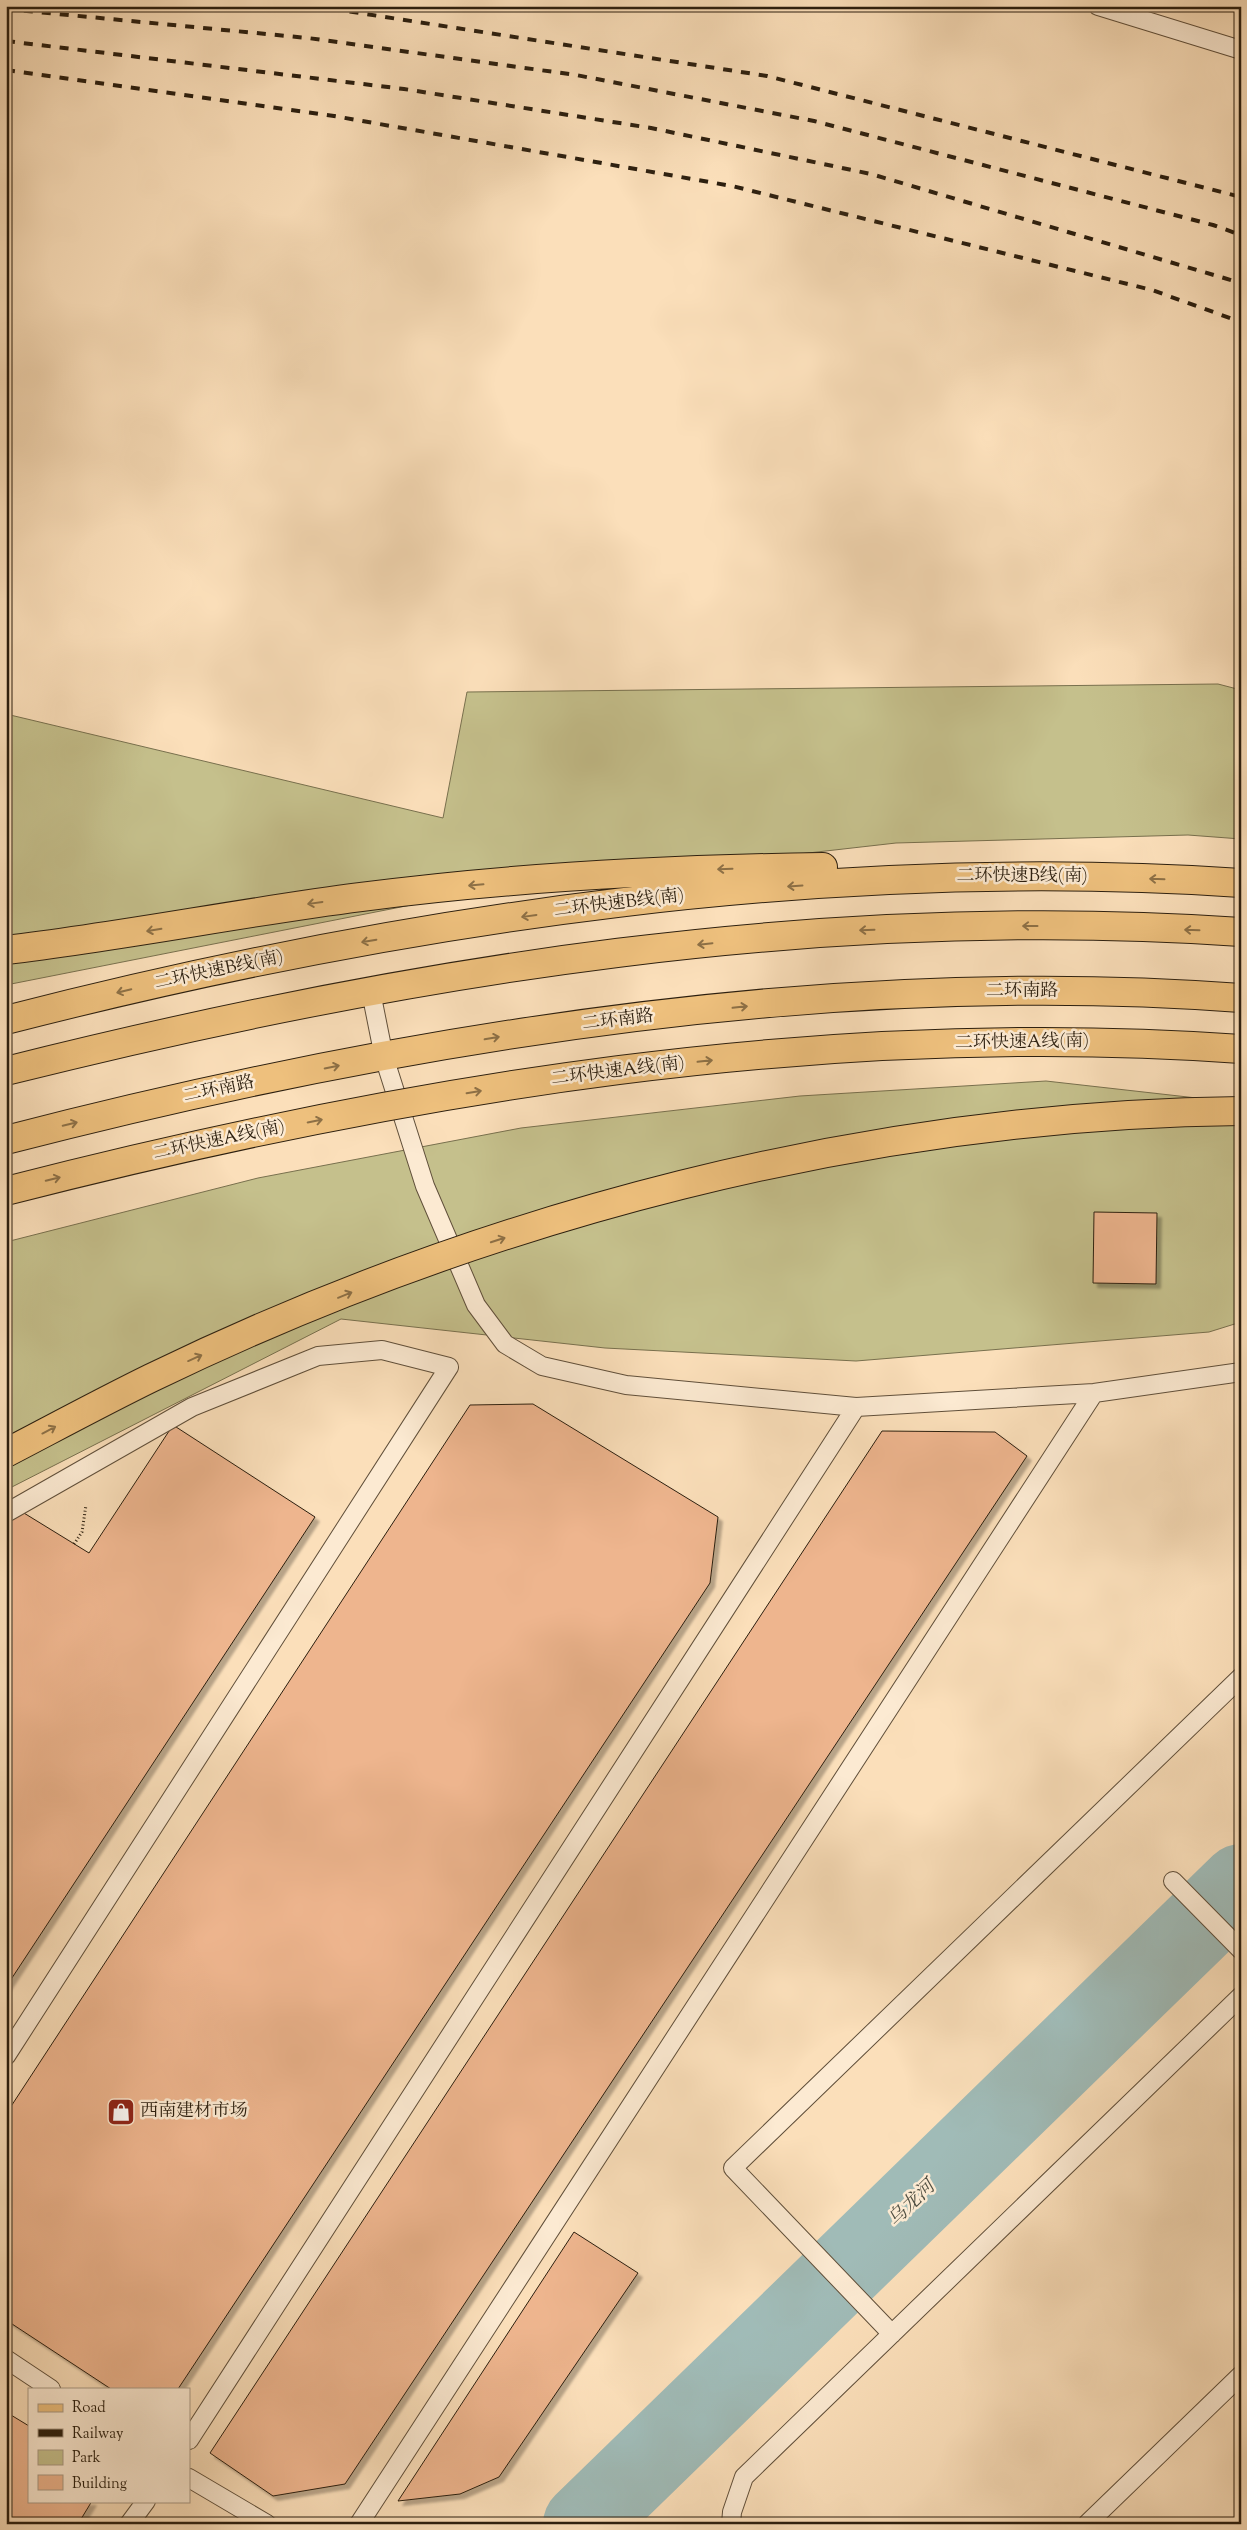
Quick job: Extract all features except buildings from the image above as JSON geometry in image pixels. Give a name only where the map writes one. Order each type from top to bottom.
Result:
[{"type":"main road","points":[[6,950],[121,935],[363,897],[574,877],[748,868],[846,866],[927,869],[984,876]]},
{"type":"main road","name":"二环快速B线(南)","points":[[6,1020],[237,967],[363,942],[483,922],[606,905],[731,891],[857,881],[984,876],[1109,877],[1241,883]]},
{"type":"main road","points":[[6,1071],[146,1038],[372,992],[612,954],[736,940],[860,931],[984,926],[1108,926],[1241,932]]},
{"type":"main road","name":"二环南路","points":[[6,1140],[160,1102],[384,1057],[620,1020],[864,997],[995,992],[1107,993],[1241,998]]},
{"type":"main road","name":"二环快速A线(南)","points":[[6,1191],[181,1148],[374,1109],[509,1086],[636,1068],[848,1048],[987,1042],[1106,1042],[1241,1048]]},
{"type":"main road","points":[[6,1453],[152,1378],[306,1310],[460,1252],[615,1204],[771,1164],[924,1136],[1076,1118],[1241,1111]]},
{"type":"lane","points":[[1098,6],[1241,50]]},
{"type":"lane","points":[[372,992],[384,1057],[429,1194],[476,1305],[504,1344],[542,1366],[626,1385],[856,1407],[1094,1393],[1241,1372]]},
{"type":"lane","points":[[6,1513],[192,1407],[318,1356],[382,1350],[449,1367],[6,2056]]},
{"type":"lane","points":[[359,2524],[1094,1393]]},
{"type":"lane","points":[[190,2438],[856,1407]]},
{"type":"lane","points":[[892,2334],[733,2168],[1241,1677]]},
{"type":"lane","points":[[1172,1882],[1241,1950]]},
{"type":"lane","points":[[731,2524],[732,2512],[744,2478],[1241,1996]]},
{"type":"lane","points":[[6,2359],[50,2388]]},
{"type":"lane","points":[[1087,2524],[1241,2375]]},
{"type":"lane","points":[[190,2479],[267,2524]]},
{"type":"lane","points":[[129,2524],[145,2502]]},
{"type":"green space","points":[[1218,684],[1241,690],[1241,839],[1188,835],[896,843],[492,889],[6,985],[6,714],[443,818],[467,692]]},
{"type":"green space","points":[[1046,1081],[1241,1103],[1241,1322],[1209,1332],[856,1361],[605,1348],[341,1319],[6,1490],[6,1242],[258,1178],[521,1128],[800,1096]]},
{"type":"waterway","name":"乌龙河","points":[[583,2524],[1241,1884]]},
{"type":"railway","points":[[314,6],[767,76],[1241,197]]},
{"type":"railway","points":[[6,9],[308,38],[576,75],[814,121],[1213,225],[1241,235]]},
{"type":"railway","points":[[6,41],[404,89],[651,128],[871,174],[1241,283]]},
{"type":"railway","points":[[6,70],[334,116],[732,186],[1152,290],[1241,322]]},
{"type":"place","name":"西南建材市场","points":[[121,2112]]}]
